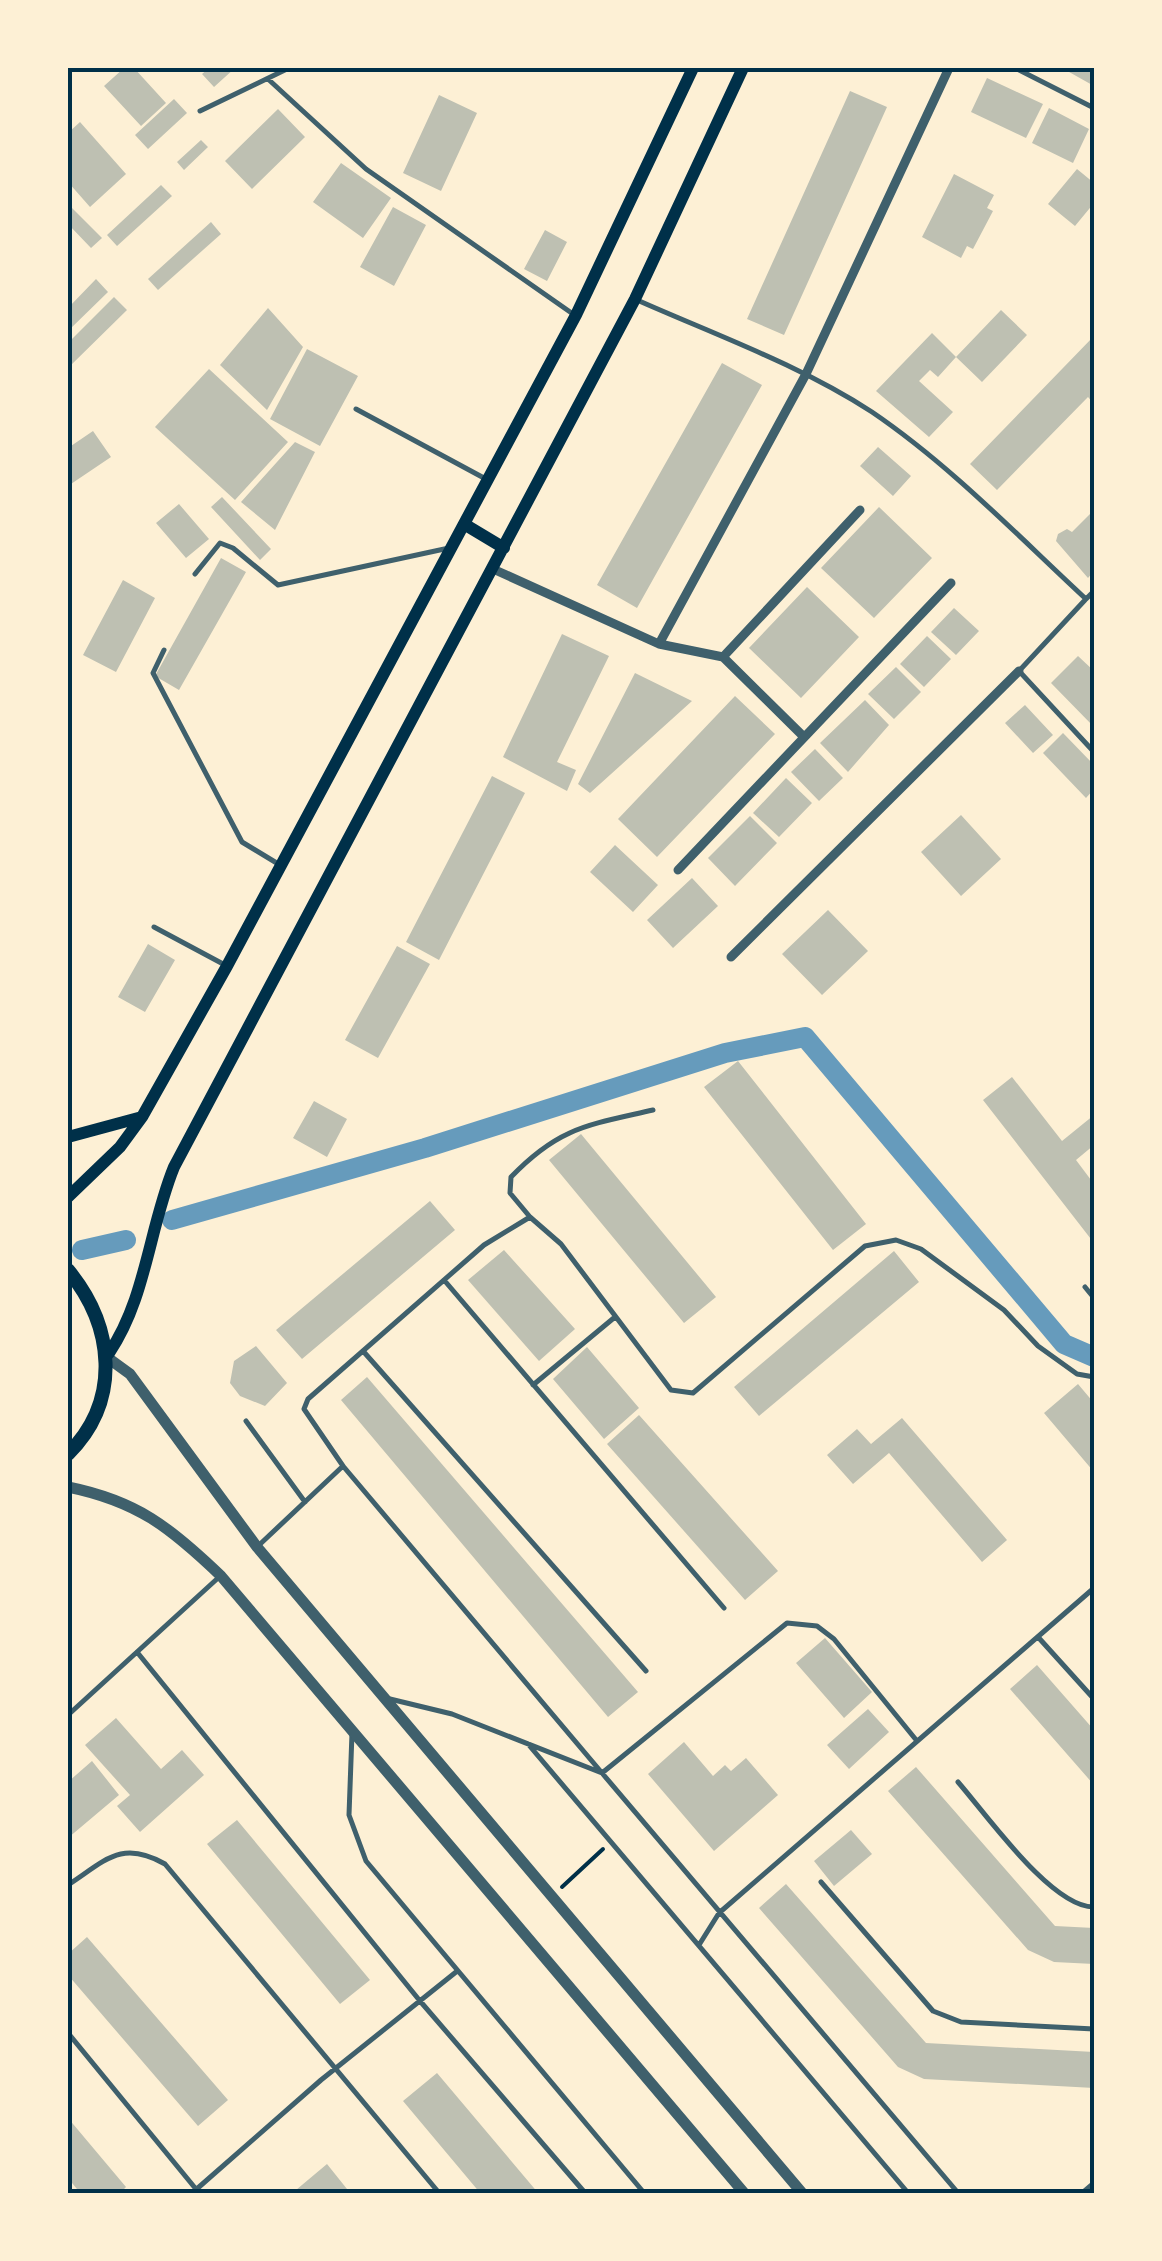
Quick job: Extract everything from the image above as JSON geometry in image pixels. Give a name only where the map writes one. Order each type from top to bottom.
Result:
[{"type":"main road","points":[[68,1197],[120,1146],[142,1117],[228,966],[576,316],[693,68]]},
{"type":"main road","points":[[68,1454],[98,1408],[108,1355],[128,1324],[157,1209],[174,1167],[634,299],[743,68]]},
{"type":"main road","points":[[464,524],[504,548]]},
{"type":"main road","points":[[68,1137],[142,1117]]},
{"type":"main road","points":[[68,1270],[84,1295],[108,1355]]},
{"type":"street","points":[[660,644],[806,374],[949,68]]},
{"type":"street","points":[[723,657],[860,510]]},
{"type":"street","points":[[493,569],[660,644],[723,657],[804,737]]},
{"type":"street","points":[[678,870],[951,583]]},
{"type":"street","points":[[730,956],[1020,671]]},
{"type":"street","points":[[108,1355],[130,1374],[257,1547],[804,2194]]},
{"type":"street","points":[[68,1486],[102,1492],[144,1511],[179,1536],[221,1576],[745,2194]]},
{"type":"lane","points":[[200,111],[288,68]]},
{"type":"lane","points":[[1015,68],[1094,108]]},
{"type":"lane","points":[[268,78],[305,117],[366,168],[576,316]]},
{"type":"lane","points":[[634,299],[806,374],[872,413],[944,468],[1086,599]]},
{"type":"lane","points":[[356,409],[486,480]]},
{"type":"lane","points":[[195,574],[220,543],[233,548],[278,586],[452,548]]},
{"type":"lane","points":[[1094,591],[1020,671],[1094,752]]},
{"type":"lane","points":[[164,650],[152,673],[242,842],[281,865]]},
{"type":"lane","points":[[154,927],[228,966]]},
{"type":"lane","points":[[652,1110],[581,1126],[548,1140],[511,1177],[510,1193],[561,1244],[671,1390],[693,1394],[865,1246],[896,1240],[921,1249],[957,1275],[1004,1310],[1038,1346],[1077,1374],[1094,1376]]},
{"type":"lane","points":[[530,1217],[484,1245],[308,1399],[304,1409],[343,1466],[959,2194]]},
{"type":"lane","points":[[444,1280],[724,1608]]},
{"type":"lane","points":[[1086,1286],[1094,1298]]},
{"type":"lane","points":[[533,1385],[616,1318]]},
{"type":"lane","points":[[363,1351],[646,1671]]},
{"type":"lane","points":[[246,1420],[305,1502]]},
{"type":"lane","points":[[257,1547],[343,1466]]},
{"type":"lane","points":[[68,1715],[221,1576]]},
{"type":"lane","points":[[699,1946],[719,1913],[1094,1588]]},
{"type":"lane","points":[[602,1773],[786,1623],[802,1621],[834,1639],[917,1741]]},
{"type":"lane","points":[[1038,1637],[1094,1699]]},
{"type":"lane","points":[[137,1652],[420,2001],[586,2194]]},
{"type":"lane","points":[[384,1698],[430,1706],[602,1773]]},
{"type":"lane","points":[[352,1730],[348,1816],[366,1860],[645,2194]]},
{"type":"lane","points":[[526,1742],[909,2194]]},
{"type":"lane","points":[[958,1782],[1054,1891],[1085,1907],[1094,1907]]},
{"type":"lane","points":[[68,1885],[120,1852],[144,1852],[166,1864],[440,2194]]},
{"type":"lane","points":[[821,1882],[934,2012],[961,2022],[1094,2029]]},
{"type":"lane","points":[[68,2033],[196,2192],[338,2067],[456,1972]]},
{"type":"lane","points":[[1082,2194],[1094,2183]]},
{"type":"path","points":[[551,1897],[610,1842]]},
{"type":"building","points":[[124,68],[134,68],[166,103],[141,126],[104,86]]},
{"type":"building","points":[[209,68],[235,68],[214,87],[202,74]]},
{"type":"building","points":[[1062,68],[1094,72],[1094,86]]},
{"type":"building","points":[[987,78],[1043,104],[1026,138],[971,112]]},
{"type":"building","points":[[850,91],[887,107],[784,335],[747,319]]},
{"type":"building","points":[[439,95],[477,113],[441,191],[403,173]]},
{"type":"building","points":[[174,99],[187,113],[148,149],[135,135]]},
{"type":"building","points":[[1049,108],[1089,129],[1073,163],[1032,143]]},
{"type":"building","points":[[278,109],[305,137],[252,189],[225,161]]},
{"type":"building","points":[[80,122],[126,174],[90,207],[68,182],[68,133]]},
{"type":"building","points":[[201,140],[208,147],[184,170],[177,162]]},
{"type":"building","points":[[341,163],[391,198],[363,238],[313,202]]},
{"type":"building","points":[[1077,169],[1094,183],[1094,203],[1075,226],[1048,204]]},
{"type":"building","points":[[954,174],[994,195],[987,208],[993,211],[973,249],[967,246],[961,258],[922,237]]},
{"type":"building","points":[[161,185],[172,196],[117,246],[107,235]]},
{"type":"building","points":[[68,204],[102,238],[91,248],[68,224]]},
{"type":"building","points":[[393,207],[426,225],[394,286],[360,267]]},
{"type":"building","points":[[211,222],[221,234],[158,290],[148,279]]},
{"type":"building","points":[[545,230],[567,242],[547,281],[524,269]]},
{"type":"building","points":[[96,279],[108,292],[68,331],[68,308]]},
{"type":"building","points":[[114,297],[127,310],[68,368],[68,343]]},
{"type":"building","points":[[268,308],[303,347],[267,410],[220,365]]},
{"type":"building","points":[[1001,310],[1027,335],[982,382],[956,357]]},
{"type":"building","points":[[932,333],[956,357],[938,377],[930,370],[919,381],[953,412],[929,437],[876,391]]},
{"type":"building","points":[[1094,336],[1094,404],[1088,397],[997,490],[970,464]]},
{"type":"building","points":[[307,349],[358,376],[320,446],[270,419]]},
{"type":"building","points":[[722,363],[762,385],[637,608],[597,585]]},
{"type":"building","points":[[209,369],[288,442],[235,500],[155,427]]},
{"type":"building","points":[[93,431],[111,457],[68,486],[68,448]]},
{"type":"building","points":[[295,442],[315,452],[275,530],[241,502]]},
{"type":"building","points":[[878,447],[911,476],[893,496],[860,466]]},
{"type":"building","points":[[222,497],[271,549],[260,560],[211,507]]},
{"type":"building","points":[[179,504],[209,539],[186,558],[156,523]]},
{"type":"building","points":[[879,507],[932,558],[874,618],[821,568]]},
{"type":"building","points":[[1094,510],[1094,571],[1088,578],[1056,541],[1058,534],[1067,529],[1072,532]]},
{"type":"building","points":[[221,558],[246,572],[179,690],[155,676]]},
{"type":"building","points":[[123,580],[155,598],[116,672],[83,655]]},
{"type":"building","points":[[807,587],[859,637],[801,698],[749,648]]},
{"type":"building","points":[[954,608],[979,631],[956,655],[931,632]]},
{"type":"building","points":[[562,634],[609,656],[557,762],[576,770],[567,791],[503,757]]},
{"type":"building","points":[[927,636],[951,659],[924,687],[900,664]]},
{"type":"building","points":[[1078,656],[1094,671],[1094,727],[1051,683]]},
{"type":"building","points":[[896,667],[921,692],[894,719],[868,694]]},
{"type":"building","points":[[635,673],[692,701],[590,793],[578,784]]},
{"type":"building","points":[[735,696],[775,734],[657,857],[618,819]]},
{"type":"building","points":[[865,700],[889,725],[848,772],[820,743]]},
{"type":"building","points":[[1025,705],[1053,735],[1033,753],[1005,723]]},
{"type":"building","points":[[1063,733],[1094,765],[1094,789],[1086,798],[1043,753]]},
{"type":"building","points":[[815,749],[843,778],[819,801],[791,772]]},
{"type":"building","points":[[492,776],[525,793],[439,960],[406,942]]},
{"type":"building","points":[[786,778],[812,803],[779,837],[753,813]]},
{"type":"building","points":[[961,815],[1001,859],[961,896],[921,852]]},
{"type":"building","points":[[750,816],[777,843],[735,886],[708,858]]},
{"type":"building","points":[[615,845],[658,885],[633,912],[590,872]]},
{"type":"building","points":[[692,878],[718,906],[673,948],[647,920]]},
{"type":"building","points":[[828,910],[868,951],[822,995],[782,954]]},
{"type":"building","points":[[148,944],[175,960],[145,1012],[118,997]]},
{"type":"building","points":[[397,946],[430,964],[378,1058],[345,1040]]},
{"type":"building","points":[[738,1061],[866,1224],[833,1250],[704,1087]]},
{"type":"building","points":[[1012,1077],[1062,1141],[1094,1115],[1094,1145],[1076,1160],[1094,1184],[1094,1243],[983,1100]]},
{"type":"building","points":[[314,1101],[347,1119],[327,1157],[293,1138]]},
{"type":"building","points":[[581,1134],[716,1297],[684,1323],[549,1160]]},
{"type":"building","points":[[430,1201],[455,1230],[302,1359],[276,1330]]},
{"type":"building","points":[[504,1250],[575,1329],[539,1361],[468,1280]]},
{"type":"building","points":[[894,1251],[919,1282],[759,1416],[734,1387]]},
{"type":"building","points":[[256,1346],[287,1383],[265,1406],[240,1396],[230,1383],[234,1361]]},
{"type":"building","points":[[587,1347],[639,1408],[604,1439],[553,1379]]},
{"type":"building","points":[[367,1377],[638,1692],[608,1717],[341,1400]]},
{"type":"building","points":[[1078,1384],[1094,1403],[1094,1472],[1044,1413]]},
{"type":"building","points":[[639,1415],[778,1571],[745,1600],[607,1444]]},
{"type":"building","points":[[902,1418],[1007,1540],[982,1562],[889,1453],[853,1484],[827,1455],[857,1429],[871,1444]]},
{"type":"building","points":[[825,1638],[872,1692],[844,1718],[796,1663]]},
{"type":"building","points":[[1037,1665],[1094,1730],[1094,1785],[1010,1689]]},
{"type":"building","points":[[868,1709],[889,1732],[849,1769],[827,1745]]},
{"type":"building","points":[[116,1718],[161,1769],[182,1750],[204,1775],[140,1832],[117,1806],[130,1795],[85,1745]]},
{"type":"building","points":[[684,1742],[713,1776],[725,1765],[731,1771],[746,1758],[778,1795],[714,1851],[648,1774]]},
{"type":"building","points":[[92,1761],[119,1795],[68,1838],[68,1782]]},
{"type":"building","points":[[916,1767],[1055,1926],[1094,1928],[1094,1964],[1054,1962],[1028,1950],[888,1791]]},
{"type":"building","points":[[237,1820],[370,1980],[340,2004],[207,1844]]},
{"type":"building","points":[[851,1830],[872,1854],[834,1886],[814,1861]]},
{"type":"building","points":[[786,1884],[926,2043],[1094,2052],[1094,2088],[924,2079],[898,2067],[759,1908]]},
{"type":"building","points":[[87,1937],[228,2100],[198,2126],[68,1975],[68,1954]]},
{"type":"building","points":[[437,2073],[539,2194],[481,2194],[403,2101]]},
{"type":"building","points":[[68,2118],[126,2187],[119,2194],[81,2194],[68,2178]]},
{"type":"building","points":[[327,2164],[351,2194],[299,2194],[296,2190]]},
{"type":"waterway","points":[[172,1220],[425,1148],[725,1053],[805,1037],[1064,1344],[1094,1357]]},
{"type":"waterway","points":[[82,1250],[126,1240]]}]
